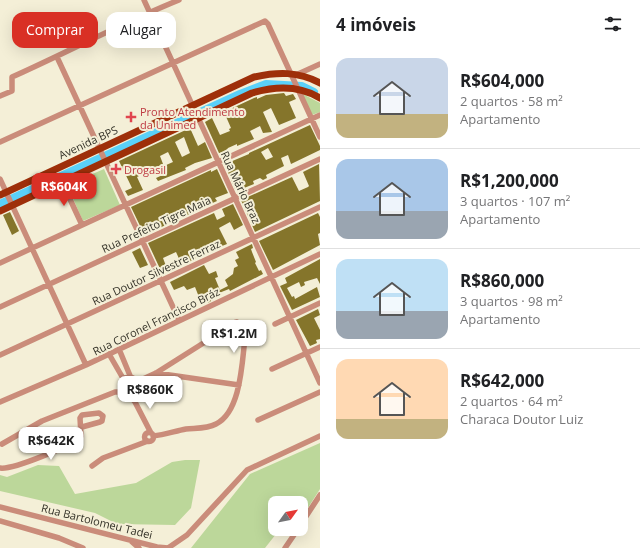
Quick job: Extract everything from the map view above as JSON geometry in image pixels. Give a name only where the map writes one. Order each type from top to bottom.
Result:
[{"type":"main road","name":"Avenida BPS","points":[[5,194],[100,151],[254,77],[270,74],[294,75],[320,82]]},
{"type":"main road","points":[[0,211],[12,204],[105,162],[198,116],[264,89],[280,87],[297,88],[320,98]]},
{"type":"street","name":"Rua Mário Braz","points":[[144,0],[150,12]]},
{"type":"street","points":[[150,12],[179,0]]},
{"type":"street","points":[[0,142],[263,22],[267,22],[294,75],[297,88],[320,137]]},
{"type":"street","points":[[0,96],[12,91],[10,78],[106,33]]},
{"type":"street","name":"Rua Mário Braz","points":[[167,48],[320,383]]},
{"type":"street","points":[[57,57],[178,320]]},
{"type":"street","points":[[294,75],[320,64]]},
{"type":"street","points":[[0,263],[320,115]]},
{"type":"street","name":"Rua Prefeito Tigre Maia","points":[[0,307],[320,159]]},
{"type":"street","points":[[0,179],[5,194],[12,204],[86,365]]},
{"type":"street","points":[[62,182],[82,225]]},
{"type":"street","name":"Rua Doutor Silvestre Ferraz","points":[[0,356],[320,207]]},
{"type":"street","name":"Rua Coronel Francisco Bráz","points":[[0,402],[86,365],[178,320],[320,254]]},
{"type":"street","points":[[275,324],[320,303]]},
{"type":"street","points":[[92,466],[103,458],[139,444],[149,436],[165,435],[217,424],[231,409],[239,384],[245,338],[244,331],[237,322],[226,325],[205,342],[156,373],[143,378],[132,378],[122,382],[115,392]]},
{"type":"street","points":[[272,369],[320,347]]},
{"type":"street","points":[[119,349],[132,378],[137,385]]},
{"type":"street","points":[[109,354],[126,393],[136,402]]},
{"type":"street","points":[[156,373],[239,384]]},
{"type":"street","points":[[143,378],[134,391],[136,402],[147,426],[149,436]]},
{"type":"street","points":[[2,444],[42,421],[115,392],[126,393],[134,391]]},
{"type":"street","points":[[258,420],[320,392]]},
{"type":"street","points":[[0,468],[17,466],[73,443],[81,436],[82,427]]},
{"type":"street","name":"Rua Bartolomeu Tadei","points":[[0,507],[129,540],[168,548],[187,535],[248,470],[320,436]]},
{"type":"street","points":[[308,513],[320,495]]},
{"type":"street","points":[[0,521],[59,538],[83,548]]},
{"type":"street","points":[[285,548],[293,536]]},
{"type":"street","points":[[129,540],[139,548]]},
{"type":"green space","points":[[301,93],[320,103],[320,112],[312,115]]},
{"type":"green space","points":[[104,169],[120,205],[83,221],[67,185]]},
{"type":"green space","points":[[320,443],[320,489],[308,508],[308,496],[268,496],[268,536],[274,536],[265,548],[191,548],[250,474]]},
{"type":"green space","points":[[200,460],[191,508],[175,525],[117,524],[95,513],[0,491],[0,475],[7,477],[38,465],[59,466],[75,494],[136,483],[172,462]]},
{"type":"building","points":[[284,93],[286,96],[293,94],[296,99],[289,102],[296,118],[279,125],[271,108],[263,112],[272,132],[263,133],[260,126],[250,131],[254,139],[237,146],[237,144],[228,148],[225,152],[219,153],[205,122],[212,118],[220,135],[230,131],[229,129],[231,128],[224,112],[257,97],[257,99],[266,95]]},
{"type":"building","points":[[310,125],[320,146],[320,150],[291,164],[288,155],[281,158],[284,166],[266,175],[267,178],[263,180],[260,178],[253,181],[254,184],[239,190],[235,189],[225,165]],"holes":[[[268,148],[273,157],[266,160],[261,152]]]},
{"type":"building","points":[[190,128],[198,146],[205,142],[212,158],[195,163],[185,168],[186,170],[158,181],[156,178],[167,173],[164,166],[173,162],[168,152],[160,156],[163,164],[137,177],[143,190],[128,196],[125,191],[132,188],[119,161]],"holes":[[[184,137],[190,153],[182,157],[175,142]]]},
{"type":"building","points":[[319,164],[320,201],[255,232],[241,200],[292,177],[299,191],[308,187],[309,186],[303,172]]},
{"type":"building","points":[[217,169],[228,193],[215,198],[217,201],[191,210],[192,213],[183,217],[179,215],[166,221],[168,224],[155,230],[154,227],[143,232],[131,207],[211,170],[211,172]]},
{"type":"building","points":[[233,204],[243,225],[234,230],[230,222],[219,228],[227,244],[195,257],[196,259],[186,263],[185,261],[181,263],[176,252],[163,258],[166,266],[171,264],[173,268],[162,273],[148,243],[214,213],[217,220],[225,216],[222,209]]},
{"type":"building","points":[[10,212],[19,231],[12,235],[3,215]]},
{"type":"building","points":[[318,213],[320,217],[320,233],[318,234],[320,245],[273,270],[259,241]]},
{"type":"building","points":[[252,244],[253,248],[251,249],[256,262],[255,263],[259,271],[261,270],[263,274],[230,291],[229,289],[209,297],[211,301],[208,303],[206,299],[201,302],[195,287],[187,290],[184,286],[174,290],[170,282],[204,265],[209,274],[216,271],[218,277],[215,278],[220,290],[228,286],[225,280],[233,274],[234,268],[238,266],[235,260],[239,258],[236,252]]},
{"type":"building","points":[[140,248],[148,265],[140,268],[132,252]]},
{"type":"building","points":[[320,259],[320,284],[317,278],[304,282],[305,285],[301,287],[299,282],[287,288],[292,297],[294,296],[295,299],[317,287],[320,297],[292,310],[280,286],[287,283],[285,278]]},
{"type":"building","points":[[318,309],[320,315],[314,318],[320,330],[320,339],[316,340],[317,343],[310,346],[296,320]]},
{"type":"waterway","points":[[0,204],[240,94],[266,84],[302,86],[314,92]]},
{"type":"place","name":"Pronto Atendimento da Unimed","points":[[131,117]]},
{"type":"place","name":"Drogasil","points":[[116,169]]}]
